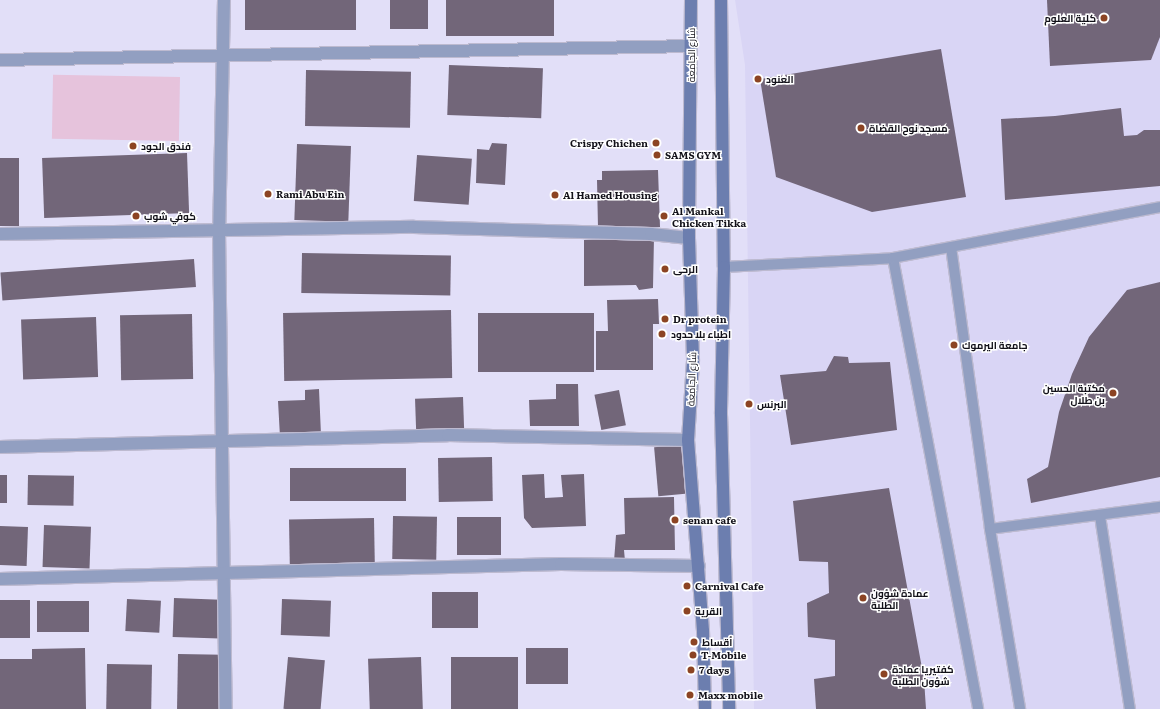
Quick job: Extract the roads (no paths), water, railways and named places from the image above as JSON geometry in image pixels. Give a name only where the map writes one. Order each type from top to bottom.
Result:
[{"type":"main road","name":"شارع الجامعة","points":[[691,0],[689,238],[693,361],[688,440],[698,566],[705,709]]},
{"type":"main road","points":[[721,0],[724,267],[721,414],[729,709]]},
{"type":"street","points":[[224,0],[219,231],[226,709]]},
{"type":"street","points":[[0,60],[691,46]]},
{"type":"street","points":[[0,234],[414,227],[651,234],[689,238]]},
{"type":"street","points":[[0,447],[448,436],[688,440]]},
{"type":"street","points":[[0,579],[561,564],[698,566]]},
{"type":"lane","points":[[724,267],[893,258],[1160,207]]},
{"type":"lane","points":[[950,247],[990,529],[1020,709]]},
{"type":"lane","points":[[893,258],[978,709]]},
{"type":"lane","points":[[990,529],[1100,516],[1160,507]]},
{"type":"lane","points":[[1100,516],[1130,709]]},
{"type":"place","name":"كلية العلوم","points":[[1104,18]]},
{"type":"place","name":"العنود","points":[[758,79]]},
{"type":"place","name":"مسجد نوح القضاة","points":[[861,128]]},
{"type":"place","name":"Crispy Chichen","points":[[656,143]]},
{"type":"place","name":"فندق الجود","points":[[133,146]]},
{"type":"place","name":"SAMS GYM","points":[[657,155]]},
{"type":"place","name":"Rami Abu Ein","points":[[268,194]]},
{"type":"place","name":"Al Hamed Housing","points":[[555,195]]},
{"type":"place","name":"كوفي شوب","points":[[136,216]]},
{"type":"place","name":"Al Mankal Chicken Tikka","points":[[664,216]]},
{"type":"place","name":"الرحى","points":[[665,269]]},
{"type":"place","name":"Dr protein","points":[[665,319]]},
{"type":"place","name":"اطباء بلا حدود","points":[[662,334]]},
{"type":"place","name":"جامعة اليرموك","points":[[954,345]]},
{"type":"place","name":"مكتبة الحسين بن طلال","points":[[1113,393]]},
{"type":"place","name":"البرنس","points":[[749,404]]},
{"type":"place","name":"senan cafe","points":[[675,520]]},
{"type":"place","name":"Carnival Cafe","points":[[687,586]]},
{"type":"place","name":"عمادة شؤون الطلبة","points":[[863,598]]},
{"type":"place","name":"القرية","points":[[687,611]]},
{"type":"place","name":"أقساط","points":[[694,642]]},
{"type":"place","name":"T-Mobile","points":[[693,655]]},
{"type":"place","name":"7 days","points":[[691,670]]},
{"type":"place","name":"كفتيريا عمادة شؤون الطلبة","points":[[884,674]]},
{"type":"place","name":"Maxx mobile","points":[[690,695]]}]
